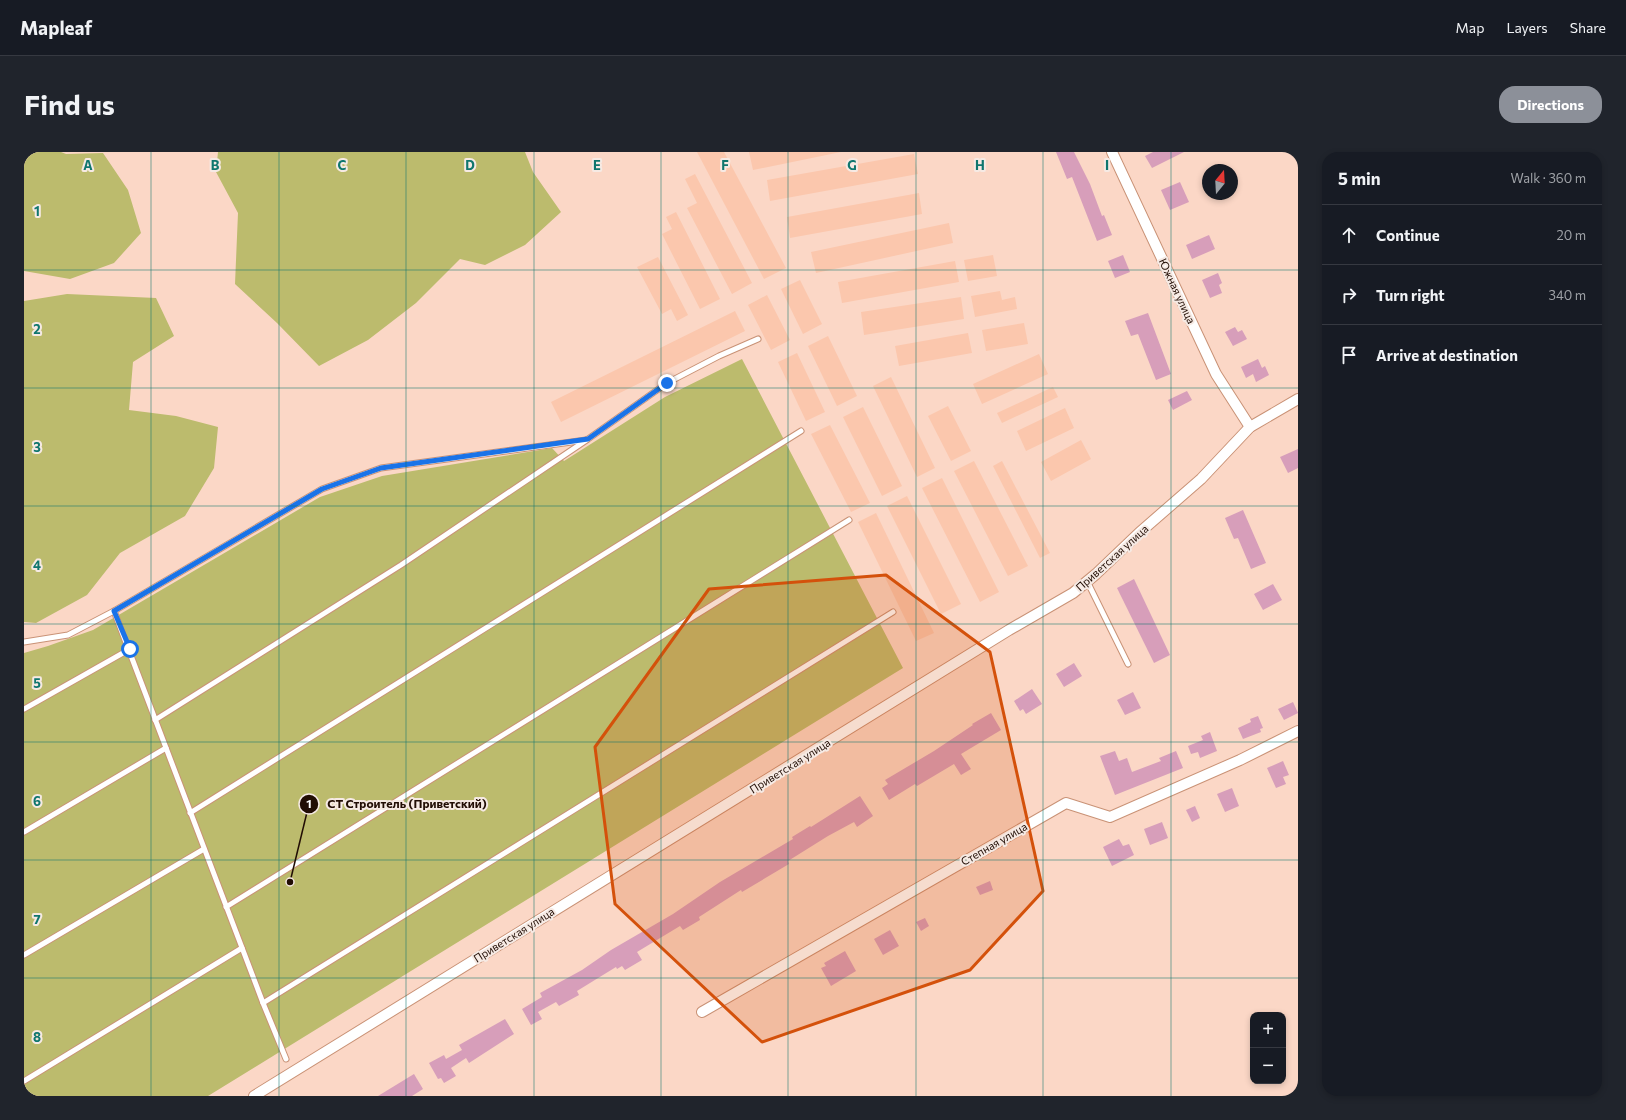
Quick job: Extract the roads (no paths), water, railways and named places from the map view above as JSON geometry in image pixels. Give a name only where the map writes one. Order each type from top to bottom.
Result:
[{"type":"street","name":"Южная улица","points":[[1112,152],[1216,374],[1250,426]]},
{"type":"street","name":"Приветская улица","points":[[254,1096],[1073,592],[1201,479],[1250,426],[1298,399]]},
{"type":"street","name":"Степная улица","points":[[702,1012],[1066,802],[1110,817],[1240,760],[1298,732]]},
{"type":"lane","points":[[155,720],[401,565],[588,439],[667,383],[719,356],[758,339]]},
{"type":"lane","points":[[190,813],[801,431]]},
{"type":"lane","points":[[24,642],[68,635],[114,611],[322,489],[381,468],[588,439]]},
{"type":"lane","points":[[226,907],[849,520]]},
{"type":"lane","points":[[1087,581],[1128,664]]},
{"type":"lane","points":[[114,611],[130,649],[155,720],[226,907],[286,1059]]},
{"type":"lane","points":[[263,1003],[893,612]]},
{"type":"lane","points":[[24,709],[130,649]]},
{"type":"lane","points":[[24,832],[166,748]]},
{"type":"lane","points":[[24,955],[204,849]]},
{"type":"lane","points":[[24,1081],[242,948]]},
{"type":"place","name":"СТ Строитель (Приветский)","points":[[290,882]]}]
